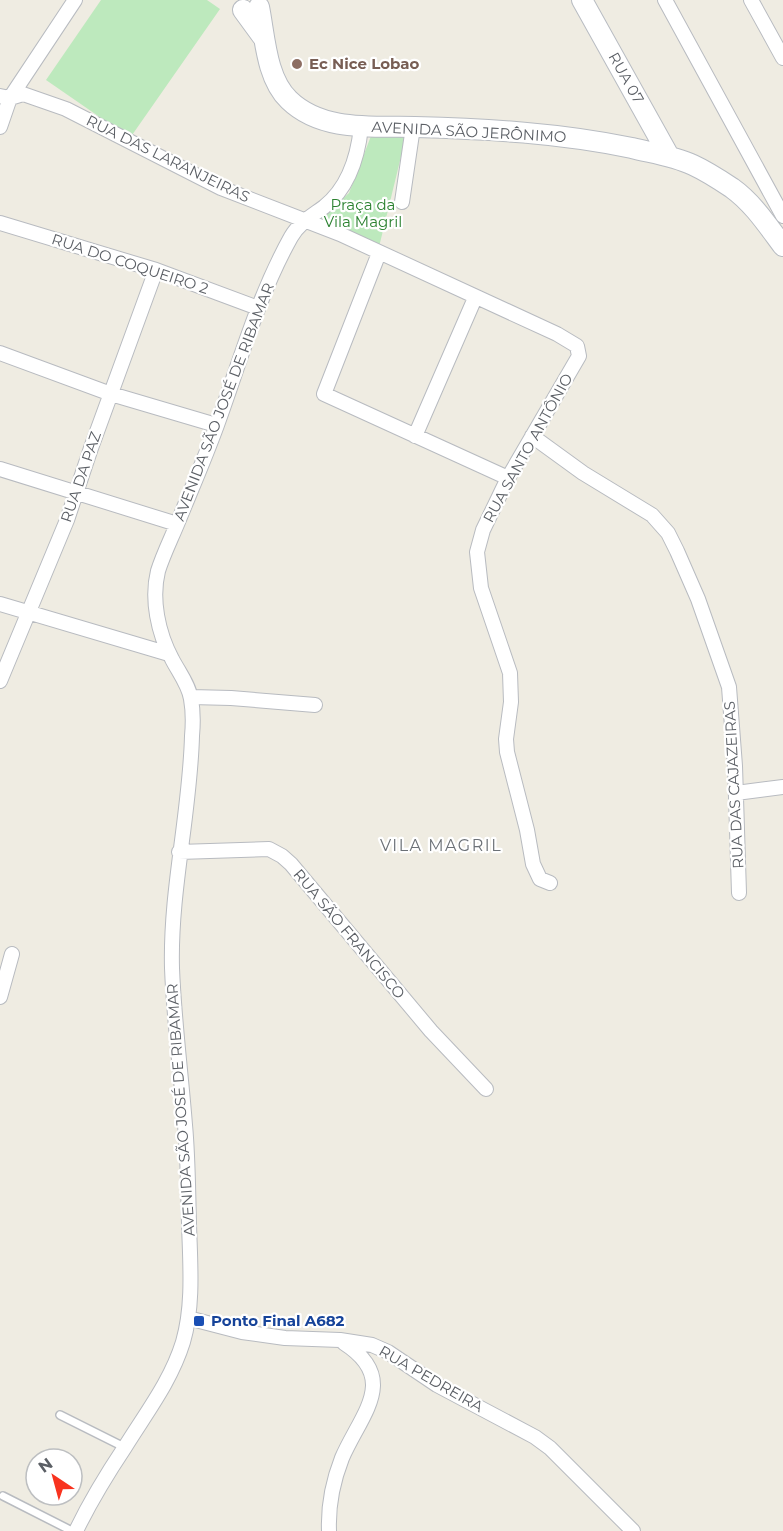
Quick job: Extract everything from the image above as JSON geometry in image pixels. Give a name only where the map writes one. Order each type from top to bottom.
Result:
[{"type":"main road","name":"RUA 07","points":[[582,0],[669,156]]},
{"type":"main road","name":"AVENIDA SÃO JERÔNIMO","points":[[252,3],[258,29],[280,90],[298,108],[313,117],[361,128],[413,127],[559,135],[669,156],[694,165],[734,190],[750,205],[783,246]]},
{"type":"street","points":[[0,127],[5,97],[74,0]]},
{"type":"street","points":[[665,0],[783,216]]},
{"type":"street","points":[[751,0],[783,58]]},
{"type":"street","name":"RUA DAS LARANJEIRAS","points":[[5,97],[22,94],[66,109],[221,188],[340,234],[572,342],[577,346],[579,356]]},
{"type":"street","points":[[402,202],[413,127]]},
{"type":"street","name":"AVENIDA SÃO JOSÉ DE RIBAMAR","points":[[74,1531],[163,1387],[176,1362],[188,1318],[191,1280],[185,1127],[172,967],[173,905],[192,736],[191,697],[169,654],[157,612],[156,584],[159,570],[216,426],[258,308],[293,233],[339,192],[353,167],[360,144],[361,128]]},
{"type":"street","name":"RUA DO COQUEIRO 2","points":[[0,223],[156,270],[258,308]]},
{"type":"street","points":[[379,253],[324,394],[508,478]]},
{"type":"street","name":"RUA DA PAZ","points":[[0,681],[76,492],[156,270]]},
{"type":"street","points":[[415,436],[475,297]]},
{"type":"street","points":[[0,353],[111,394],[216,426]]},
{"type":"street","name":"RUA SANTO ANTÔNIO","points":[[550,883],[540,879],[533,864],[527,830],[511,770],[506,739],[511,702],[510,673],[481,588],[477,552],[483,530],[508,478],[579,356]]},
{"type":"street","name":"RUA DAS CAJAZEIRAS","points":[[532,436],[583,473],[639,505],[652,515],[668,533],[698,599],[729,687],[733,726],[740,893]]},
{"type":"street","points":[[0,469],[177,524]]},
{"type":"street","points":[[0,604],[169,654]]},
{"type":"street","points":[[191,697],[315,705]]},
{"type":"street","points":[[736,793],[783,787]]},
{"type":"street","name":"RUA SÃO FRANCISCO","points":[[179,852],[269,849],[282,855],[431,1031],[486,1089]]},
{"type":"street","points":[[0,997],[12,954]]},
{"type":"street","name":"RUA PEDREIRA","points":[[188,1318],[242,1332],[285,1338],[340,1340],[372,1345],[388,1352],[437,1385],[535,1437],[550,1448],[633,1531]]},
{"type":"street","points":[[329,1531],[329,1513],[336,1477],[348,1446],[365,1417],[374,1392],[369,1366],[354,1350],[340,1340]]},
{"type":"lane","points":[[60,1415],[124,1447]]},
{"type":"lane","points":[[3,1496],[74,1531]]},
{"type":"green space","points":[[101,0],[207,0],[220,9],[130,138],[46,80]]},
{"type":"green space","name":"Praça da Vila Magril","points":[[371,136],[406,136],[379,247],[319,220],[349,193]]},
{"type":"place","name":"Ec Nice Lobao","points":[[297,64]]},
{"type":"place","name":"Ponto Final A682","points":[[199,1321]]},
{"type":"district","name":"VILA MAGRIL","points":[[441,845]]}]
